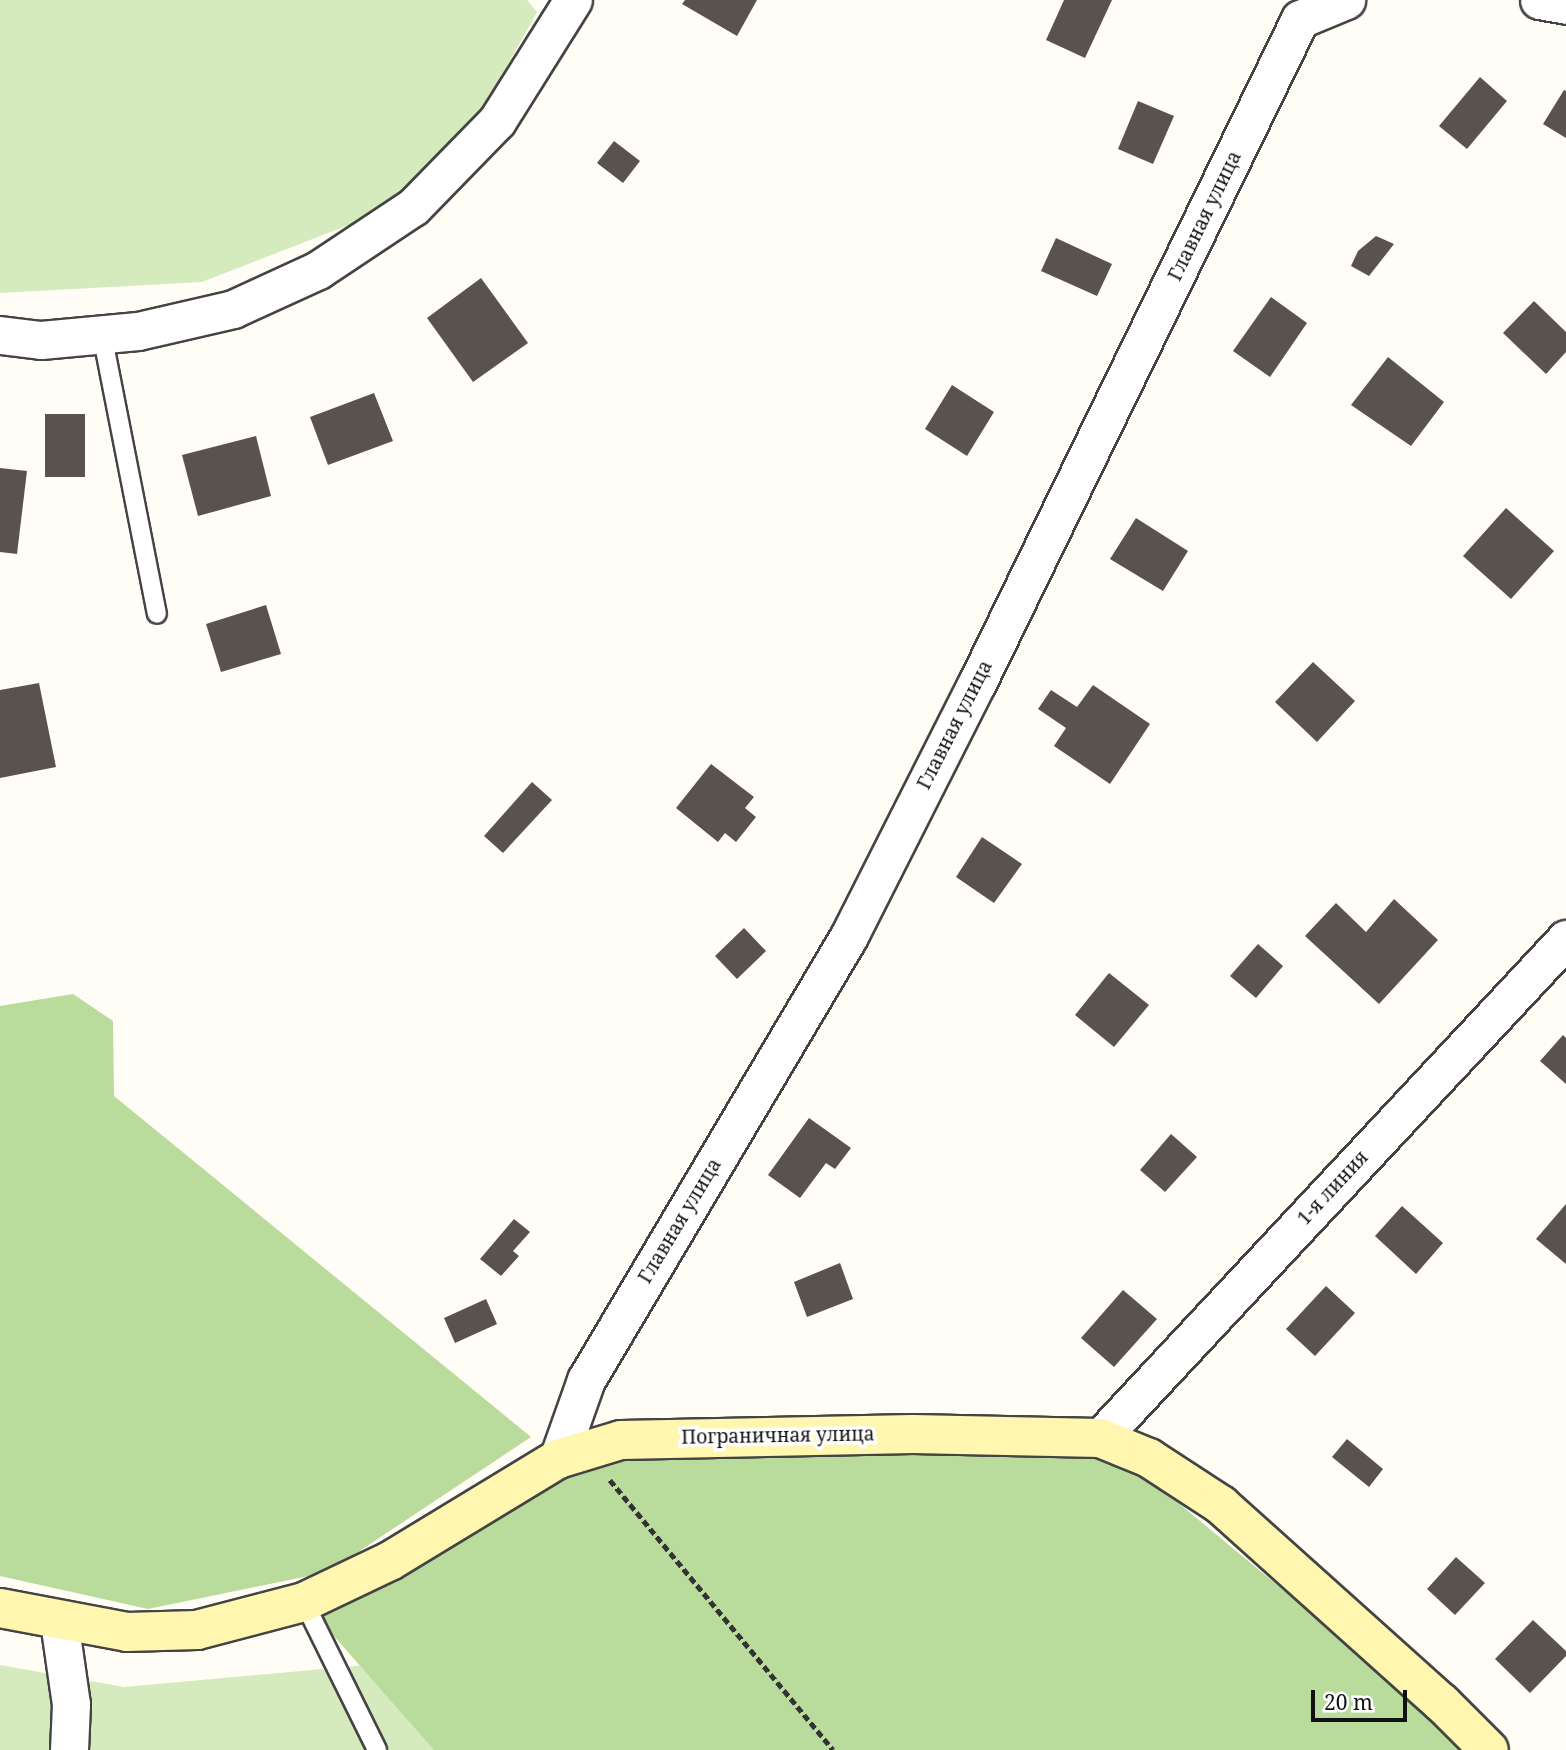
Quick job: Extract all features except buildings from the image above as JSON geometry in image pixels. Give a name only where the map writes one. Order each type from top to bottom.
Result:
[{"type":"street","name":"Главная улица","points":[[571,1454],[586,1380],[849,936],[983,671],[1300,19],[1346,0]]},
{"type":"street","points":[[1539,0],[1566,5]]},
{"type":"street","points":[[0,335],[41,340],[138,331],[233,309],[318,270],[414,207],[497,121],[571,1]]},
{"type":"street","name":"1-я линия","points":[[1100,1438],[1566,939]]},
{"type":"street","name":"Пограничная улица","points":[[0,1608],[127,1632],[197,1630],[304,1602],[390,1561],[571,1454],[621,1440],[913,1434],[1100,1438],[1149,1458],[1221,1505],[1433,1695],[1489,1750]]},
{"type":"street","points":[[59,1621],[71,1703],[69,1750]]},
{"type":"lane","points":[[103,334],[157,614]]},
{"type":"lane","points":[[304,1602],[377,1750]]},
{"type":"path","points":[[571,1454],[833,1750]]},
{"type":"green space","points":[[0,0],[527,0],[537,12],[478,118],[382,212],[202,282],[0,293]]},
{"type":"green space","points":[[73,994],[113,1021],[114,1096],[531,1437],[328,1572],[148,1609],[0,1576],[0,1006]]},
{"type":"green space","points":[[1100,1438],[1476,1750],[434,1750],[304,1602],[558,1459]]},
{"type":"green space","points":[[466,1656],[512,1750],[0,1750],[0,1665],[124,1687]]}]
